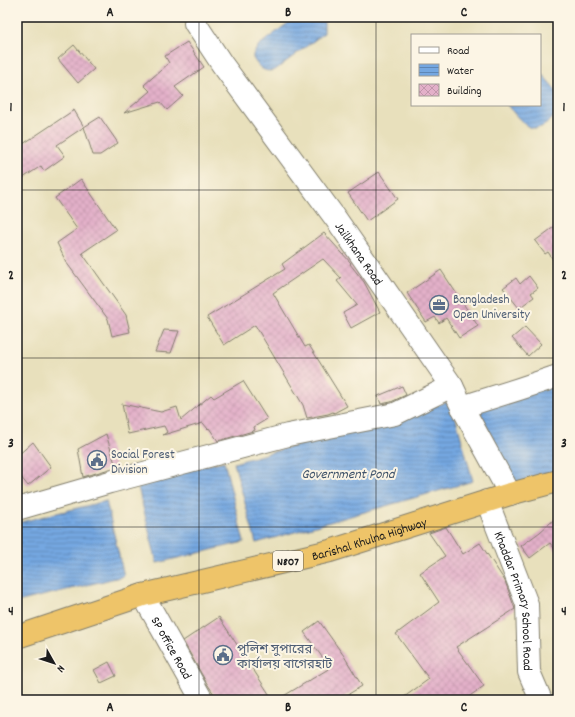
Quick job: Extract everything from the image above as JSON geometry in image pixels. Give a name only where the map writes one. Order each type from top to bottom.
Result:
[{"type":"highway","name":"Barishal Khulna Highway","points":[[17,637],[143,595],[330,551],[487,501],[558,481]]},
{"type":"street","name":"Jailkhana Road","points":[[195,22],[222,64],[336,219],[452,386],[510,494]]},
{"type":"street","points":[[462,407],[558,376]]},
{"type":"street","points":[[17,510],[110,482],[288,435],[395,414],[452,386]]},
{"type":"street","name":"Khaddar Primary School Road","points":[[487,501],[526,604],[529,672],[541,700]]},
{"type":"street","name":"SP office Road","points":[[143,595],[202,700]]},
{"type":"water","points":[[296,17],[320,17],[324,22],[324,33],[275,70],[268,71],[262,69],[257,65],[253,58],[258,46]]},
{"type":"water","points":[[541,73],[555,90],[558,97],[559,103],[555,115],[546,124],[535,128],[529,127],[508,106],[541,106]]},
{"type":"water","points":[[558,381],[558,472],[516,486],[477,406]]},
{"type":"water","name":"Government Pond","points":[[451,401],[473,481],[256,543],[234,463]]},
{"type":"water","points":[[224,461],[244,542],[157,563],[137,483]]},
{"type":"water","points":[[106,501],[124,576],[17,602],[17,523]]},
{"type":"building","points":[[187,42],[204,67],[175,87],[183,96],[167,110],[160,102],[124,113],[150,91],[144,85],[169,63],[165,56]]},
{"type":"building","points":[[74,45],[94,69],[78,83],[58,59]]},
{"type":"building","points":[[74,110],[84,127],[57,145],[65,156],[44,171],[41,166],[17,182],[17,148]]},
{"type":"building","points":[[100,117],[118,143],[100,155],[93,155],[84,127]]},
{"type":"building","points":[[379,172],[398,199],[367,221],[348,193]]},
{"type":"building","points":[[81,179],[116,230],[82,253],[126,315],[130,332],[112,336],[108,319],[66,262],[57,243],[77,229],[55,198]]},
{"type":"building","points":[[558,224],[558,267],[548,252],[545,254],[535,241]]},
{"type":"building","points":[[324,233],[351,263],[350,264],[364,282],[380,312],[351,328],[343,313],[357,305],[337,281],[341,278],[323,259],[273,293],[305,347],[309,345],[347,406],[334,413],[307,418],[303,405],[255,325],[224,345],[207,317],[285,269],[282,264]]},
{"type":"building","name":"Bangladesh Open University","points":[[441,270],[478,326],[459,338],[446,318],[439,323],[435,317],[426,322],[407,293]]},
{"type":"building","points":[[529,276],[538,288],[531,293],[534,297],[519,308],[503,288],[516,278],[520,284]]},
{"type":"building","points":[[525,327],[541,344],[528,356],[512,338]]},
{"type":"building","points":[[164,330],[179,331],[171,353],[155,352]]},
{"type":"building","points":[[243,381],[267,419],[254,427],[255,430],[253,431],[218,441],[209,428],[208,429],[203,423],[163,435],[167,432],[164,426],[128,434],[122,404],[161,412],[177,407],[181,420],[211,395],[214,398]]},
{"type":"building","points":[[402,386],[406,395],[391,402],[381,404],[378,396]]},
{"type":"building","name":"Social Forest Division","points":[[106,434],[116,467],[83,477],[78,449]]},
{"type":"building","points":[[33,442],[51,467],[28,486],[17,472],[17,456]]},
{"type":"building","points":[[558,516],[558,553],[550,543],[530,558],[521,546]]},
{"type":"building","points":[[446,527],[463,554],[480,543],[505,581],[515,609],[456,647],[484,686],[464,700],[400,700],[429,679],[396,634],[439,602],[420,573],[445,556],[429,533]]},
{"type":"building","points":[[219,617],[273,700],[218,700],[206,682],[183,641]]},
{"type":"building","points":[[319,621],[344,656],[362,686],[339,700],[277,700],[330,668],[304,632]]},
{"type":"building","points":[[109,662],[116,676],[101,683],[94,670]]},
{"type":"place","name":"Bangladesh Open University","points":[[439,305]]},
{"type":"place","name":"Social Forest Division","points":[[97,460]]},
{"type":"place","name":"পুলিশ সুপারের কার্যালয় বাগেরহাট","points":[[223,655]]}]
